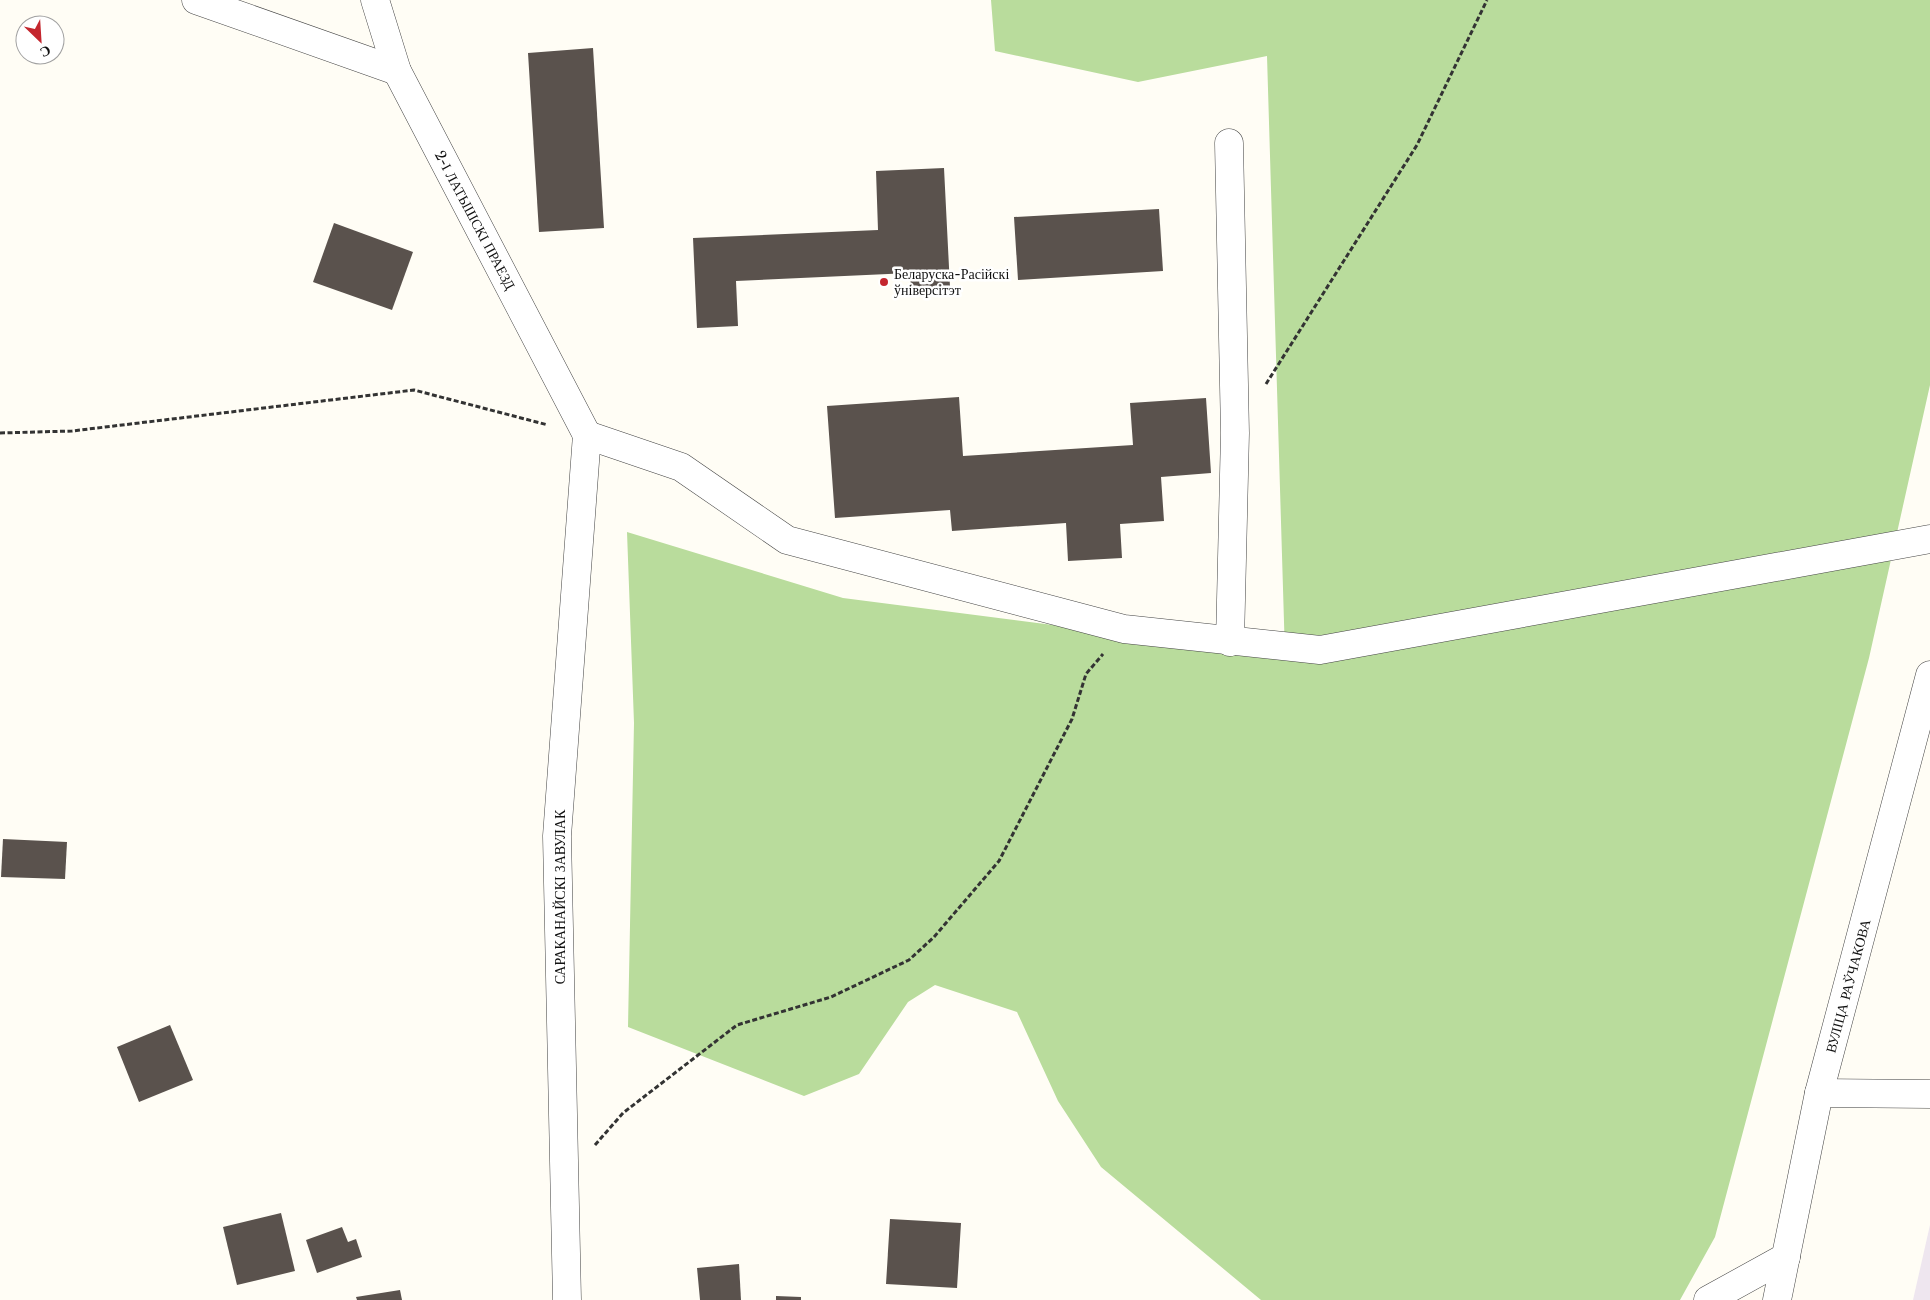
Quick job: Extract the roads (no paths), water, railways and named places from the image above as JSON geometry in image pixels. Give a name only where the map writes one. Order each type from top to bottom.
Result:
[{"type":"street","points":[[196,0],[397,71]]},
{"type":"street","name":"2-І ЛАТЫШСКІ ПРАЕЗД","points":[[375,0],[397,71],[587,435]]},
{"type":"street","points":[[1229,143],[1234,433],[1230,642]]},
{"type":"street","points":[[587,435],[681,468],[787,540],[1124,629],[1230,642],[1320,650],[1930,539]]},
{"type":"street","name":"САРАКАНАЙСКІ ЗАВУЛАК","points":[[567,1300],[556,836],[587,435]]},
{"type":"street","name":"ВУЛІЦА РАЎЧАКОВА","points":[[1777,1300],[1819,1093],[1930,675]]},
{"type":"street","points":[[1819,1093],[1930,1094]]},
{"type":"street","points":[[1708,1300],[1786,1257]]},
{"type":"place","name":"Беларуска-Расійскі ўніверсітэт","points":[[884,282]]}]
